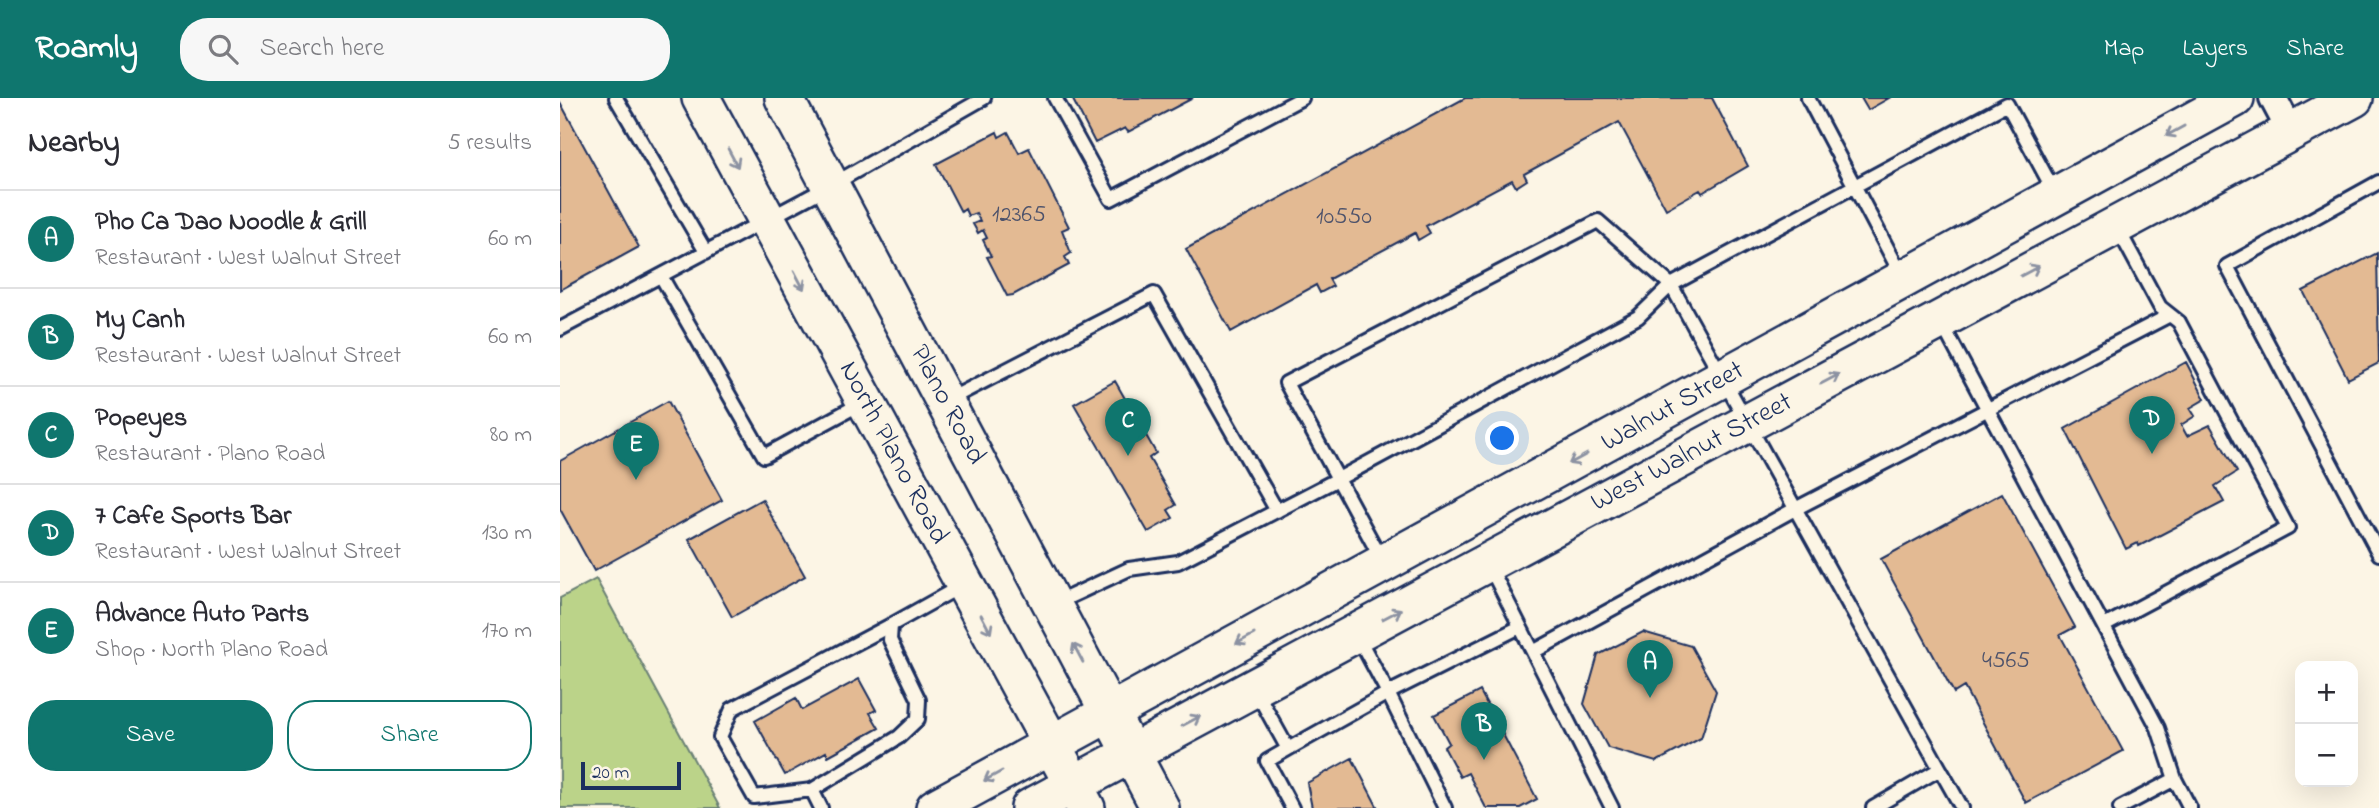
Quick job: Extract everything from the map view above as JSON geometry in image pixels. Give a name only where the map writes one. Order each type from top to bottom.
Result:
[{"type":"main road","name":"North Plano Road","points":[[701,98],[1079,796]]},
{"type":"main road","name":"Plano Road","points":[[784,98],[1110,713]]},
{"type":"main road","name":"Walnut Street","points":[[1110,713],[2235,98]]},
{"type":"main road","name":"West Walnut Street","points":[[1030,808],[1079,796],[1131,753],[2354,98]]},
{"type":"main road","points":[[935,808],[1110,713],[1160,808]]},
{"type":"street","points":[[2273,98],[2291,132]]},
{"type":"lane","points":[[616,98],[706,252]]},
{"type":"lane","points":[[560,329],[830,186],[984,98]]},
{"type":"lane","points":[[1055,98],[1111,199],[1303,98]]},
{"type":"lane","points":[[1808,98],[1904,280]]},
{"type":"lane","points":[[1053,605],[1129,569],[1178,562],[1338,480],[1638,317],[1671,285],[1854,187],[2005,101],[2057,197]]},
{"type":"lane","points":[[2379,182],[2227,266],[2379,554]]},
{"type":"lane","points":[[1384,564],[1286,383],[1598,220],[1671,285],[1962,808]]},
{"type":"lane","points":[[2104,626],[2288,528],[2179,322],[2160,307],[2116,225]]},
{"type":"lane","points":[[661,276],[764,456],[865,401]]},
{"type":"lane","points":[[945,401],[1154,294],[1277,511]]},
{"type":"lane","points":[[1533,652],[1795,509],[2170,315]]},
{"type":"lane","points":[[1940,320],[2158,728],[2175,779],[2190,808]]},
{"type":"lane","points":[[1488,563],[1612,808]]},
{"type":"lane","points":[[891,625],[890,640],[919,700],[918,719],[899,737],[812,790],[754,797],[720,737],[733,709],[964,584]]},
{"type":"lane","points":[[1292,808],[1267,761],[1388,693],[1520,627]]},
{"type":"lane","points":[[1356,633],[1445,808]]},
{"type":"lane","points":[[1254,687],[1288,749]]},
{"type":"lane","points":[[1873,808],[1940,769]]},
{"type":"lane","points":[[2120,808],[2175,779]]},
{"type":"lane","points":[[812,790],[821,808]]},
{"type":"green space","points":[[596,579],[720,808],[560,808],[560,598]]},
{"type":"building","points":[[1072,98],[1193,98],[1128,132],[1125,128],[1095,143]]},
{"type":"building","points":[[1465,98],[1712,98],[1748,166],[1702,193],[1700,190],[1666,209],[1619,122],[1524,174],[1527,180],[1516,187],[1512,180],[1426,226],[1430,233],[1418,240],[1415,233],[1329,279],[1333,286],[1320,293],[1316,285],[1231,332],[1186,249]]},
{"type":"building","points":[[1861,98],[1889,98],[1868,110]]},
{"type":"building","points":[[560,102],[639,247],[560,290]]},
{"type":"building","points":[[997,132],[999,137],[1008,132],[1019,153],[1029,148],[1069,227],[1062,230],[1071,253],[1065,257],[1069,265],[1007,296],[987,257],[991,256],[983,240],[987,238],[983,230],[978,233],[973,224],[980,221],[976,213],[968,216],[965,209],[961,212],[936,164]]},
{"type":"building","points":[[2377,253],[2379,363],[2348,379],[2303,291]]},
{"type":"building","points":[[2186,362],[2205,399],[2190,408],[2195,416],[2181,425],[2187,436],[2210,425],[2237,472],[2215,486],[2224,502],[2139,546],[2138,543],[2126,549],[2065,429]]},
{"type":"building","points":[[1115,381],[1156,453],[1149,458],[1176,505],[1168,510],[1173,518],[1148,532],[1074,404]]},
{"type":"building","points":[[668,401],[722,500],[594,571],[560,509],[560,461]]},
{"type":"building","points":[[2002,493],[2075,627],[2060,635],[2123,751],[2026,803],[1964,687],[1954,693],[1881,559]]},
{"type":"building","points":[[762,499],[805,576],[732,617],[689,539]]},
{"type":"building","points":[[1643,632],[1691,646],[1716,691],[1701,738],[1656,762],[1608,748],[1584,704],[1598,655]]},
{"type":"building","points":[[859,679],[876,710],[870,713],[879,728],[828,756],[826,752],[785,775],[755,721],[796,698],[802,710]]},
{"type":"building","points":[[1480,691],[1537,799],[1520,808],[1486,808],[1468,773],[1460,777],[1444,747],[1449,743],[1434,715]]},
{"type":"building","points":[[1352,758],[1378,808],[1312,808],[1307,783]]},
{"type":"place","name":"7 Cafe Sports Bar","points":[[2152,454]]},
{"type":"place","name":"Popeyes","points":[[1128,456]]},
{"type":"place","name":"Advance Auto Parts","points":[[636,480]]},
{"type":"place","name":"Pho Ca Dao Noodle & Grill","points":[[1650,698]]},
{"type":"place","name":"My Canh","points":[[1484,760]]}]
